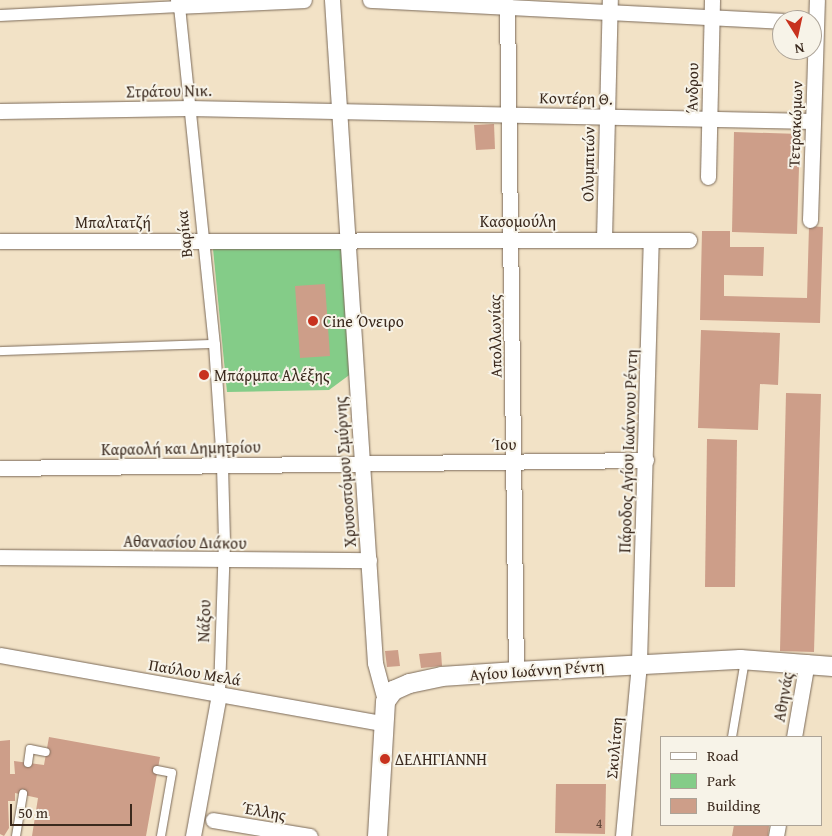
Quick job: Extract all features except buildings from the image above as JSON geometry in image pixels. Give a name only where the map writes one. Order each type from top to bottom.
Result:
[{"type":"street","points":[[0,15],[178,3],[304,0]]},
{"type":"street","name":"Χρυσοστόμου Σμύρνης","points":[[332,0],[375,663],[385,701]]},
{"type":"street","points":[[370,0],[610,6],[772,20]]},
{"type":"street","name":"Άνδρου","points":[[708,177],[712,0]]},
{"type":"street","name":"Απολλωνίας","points":[[506,2],[515,462],[516,671]]},
{"type":"street","name":"Βαρίκα","points":[[178,3],[214,344],[222,465]]},
{"type":"street","name":"Ολυμπιτών","points":[[604,239],[610,6]]},
{"type":"street","name":"Τετρακώμων","points":[[810,220],[814,60]]},
{"type":"street","name":"Στράτου Νικ.","points":[[0,111],[189,108],[339,110]]},
{"type":"street","name":"Κοντέρη Θ.","points":[[339,110],[813,121]]},
{"type":"street","name":"Μπαλτατζή","points":[[0,241],[346,238]]},
{"type":"street","name":"Κασομούλη","points":[[346,238],[689,240]]},
{"type":"street","name":"Πάροδος Αγίου Ιωάννου Ρέντη","points":[[639,662],[652,240]]},
{"type":"street","name":"Ίου","points":[[362,464],[646,460]]},
{"type":"street","name":"Καραολή και Δημητρίου","points":[[0,468],[362,464]]},
{"type":"street","name":"Νάξου","points":[[193,836],[219,694],[224,560],[222,465]]},
{"type":"street","name":"Αθανασίου Διάκου","points":[[0,557],[369,560]]},
{"type":"street","name":"Παύλου Μελά","points":[[0,654],[383,723]]},
{"type":"street","name":"Αγίου Ιωάννη Ρέντη","points":[[385,701],[393,690],[426,678],[639,662],[745,659],[807,662],[832,666]]},
{"type":"street","name":"Σκυλίτση","points":[[623,836],[639,662]]},
{"type":"street","name":"Αθηνάς","points":[[794,736],[807,662]]},
{"type":"street","points":[[377,836],[385,701]]},
{"type":"street","name":"Έλλης","points":[[213,820],[310,836]]},
{"type":"lane","points":[[0,351],[214,344]]},
{"type":"lane","points":[[732,736],[745,659]]},
{"type":"lane","points":[[28,763],[30,749],[46,752]]},
{"type":"lane","points":[[157,770],[172,773],[161,836]]},
{"type":"lane","points":[[16,836],[23,794]]},
{"type":"green space","points":[[213,249],[342,249],[352,373],[329,390],[227,392]]},
{"type":"place","name":"Cine Όνειρο","points":[[313,321]]},
{"type":"place","name":"Μπάρμπα Αλέξης","points":[[204,375]]},
{"type":"place","name":"ΔΕΛΗΓΙΑΝΝΗ","points":[[385,759]]}]
